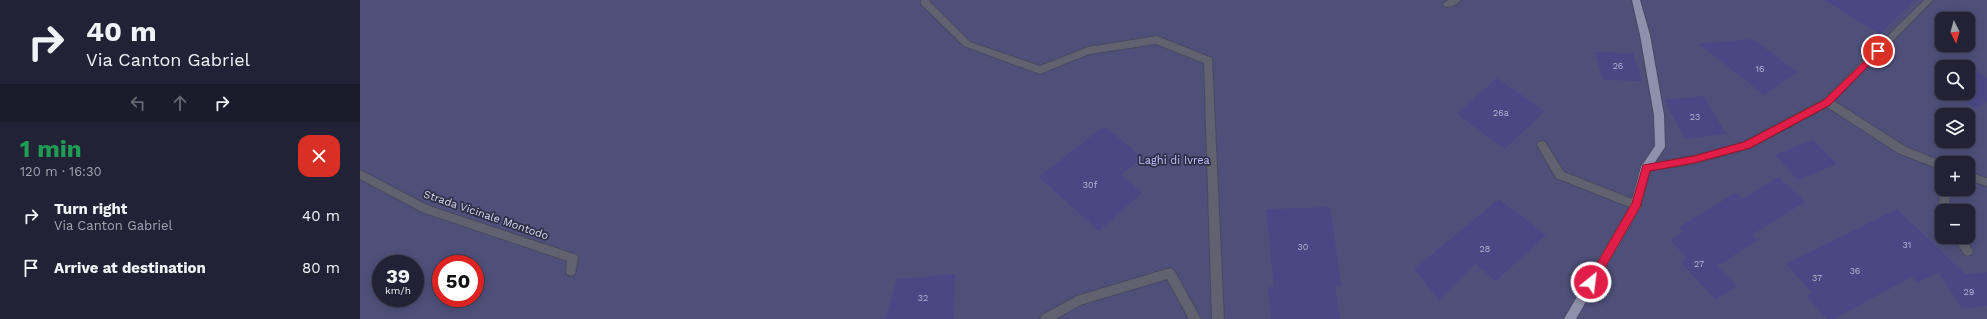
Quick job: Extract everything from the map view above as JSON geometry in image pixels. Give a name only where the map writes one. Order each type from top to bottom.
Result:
[{"type":"main road","points":[[1570,319],[1636,204],[1646,167],[1660,146],[1659,115],[1645,35],[1636,0]]},
{"type":"street","points":[[925,0],[924,2],[967,44],[1040,70],[1088,51],[1157,40],[1209,61],[1218,319]]},
{"type":"street","points":[[1447,4],[1456,0]]},
{"type":"street","points":[[1646,167],[1694,160],[1747,145],[1827,102],[1929,0]]},
{"type":"street","points":[[1827,102],[1902,150],[1935,163]]},
{"type":"street","points":[[1542,145],[1560,175],[1636,204]]},
{"type":"street","name":"Strada Vicinale Montodo","points":[[360,174],[426,209],[573,258],[571,271]]},
{"type":"street","points":[[1975,178],[1987,182]]},
{"type":"street","points":[[1963,244],[1968,251]]},
{"type":"street","points":[[1046,319],[1077,301],[1170,273],[1195,319]]},
{"type":"green space","name":"Laghi di Ivrea","points":[[360,0],[1987,0],[1987,319],[360,319]]},
{"type":"building","points":[[1824,0],[1915,0],[1880,34]]},
{"type":"building","points":[[1753,39],[1797,72],[1764,95],[1699,44]]},
{"type":"building","points":[[1595,52],[1633,53],[1642,81],[1603,80]]},
{"type":"building","points":[[1975,69],[1987,78],[1987,101],[1975,109],[1964,100],[1975,100]]},
{"type":"building","points":[[1497,78],[1545,111],[1505,149],[1457,114]]},
{"type":"building","points":[[1704,96],[1726,134],[1685,139],[1664,100]]},
{"type":"building","points":[[1104,126],[1142,157],[1121,175],[1142,193],[1099,231],[1039,177]]},
{"type":"building","points":[[1813,140],[1837,164],[1798,180],[1775,155]]},
{"type":"building","points":[[1779,177],[1805,202],[1752,235],[1758,240],[1717,266],[1737,286],[1716,300],[1681,263],[1687,258],[1670,240],[1683,232],[1679,227],[1735,193],[1742,199]]},
{"type":"building","points":[[1499,199],[1546,235],[1496,281],[1475,264],[1439,300],[1414,269]]},
{"type":"building","points":[[1330,207],[1341,285],[1335,285],[1340,319],[1271,319],[1268,287],[1274,287],[1266,209]]},
{"type":"building","points":[[1897,209],[1965,274],[1987,272],[1987,306],[1962,309],[1939,272],[1917,283],[1912,277],[1833,319],[1827,319],[1806,296],[1812,293],[1786,264]]},
{"type":"building","points":[[955,274],[954,319],[885,319],[897,279]]},
{"type":"route","points":[[1591,282],[1636,204],[1646,167],[1694,160],[1747,145],[1827,102],[1878,51]]}]
